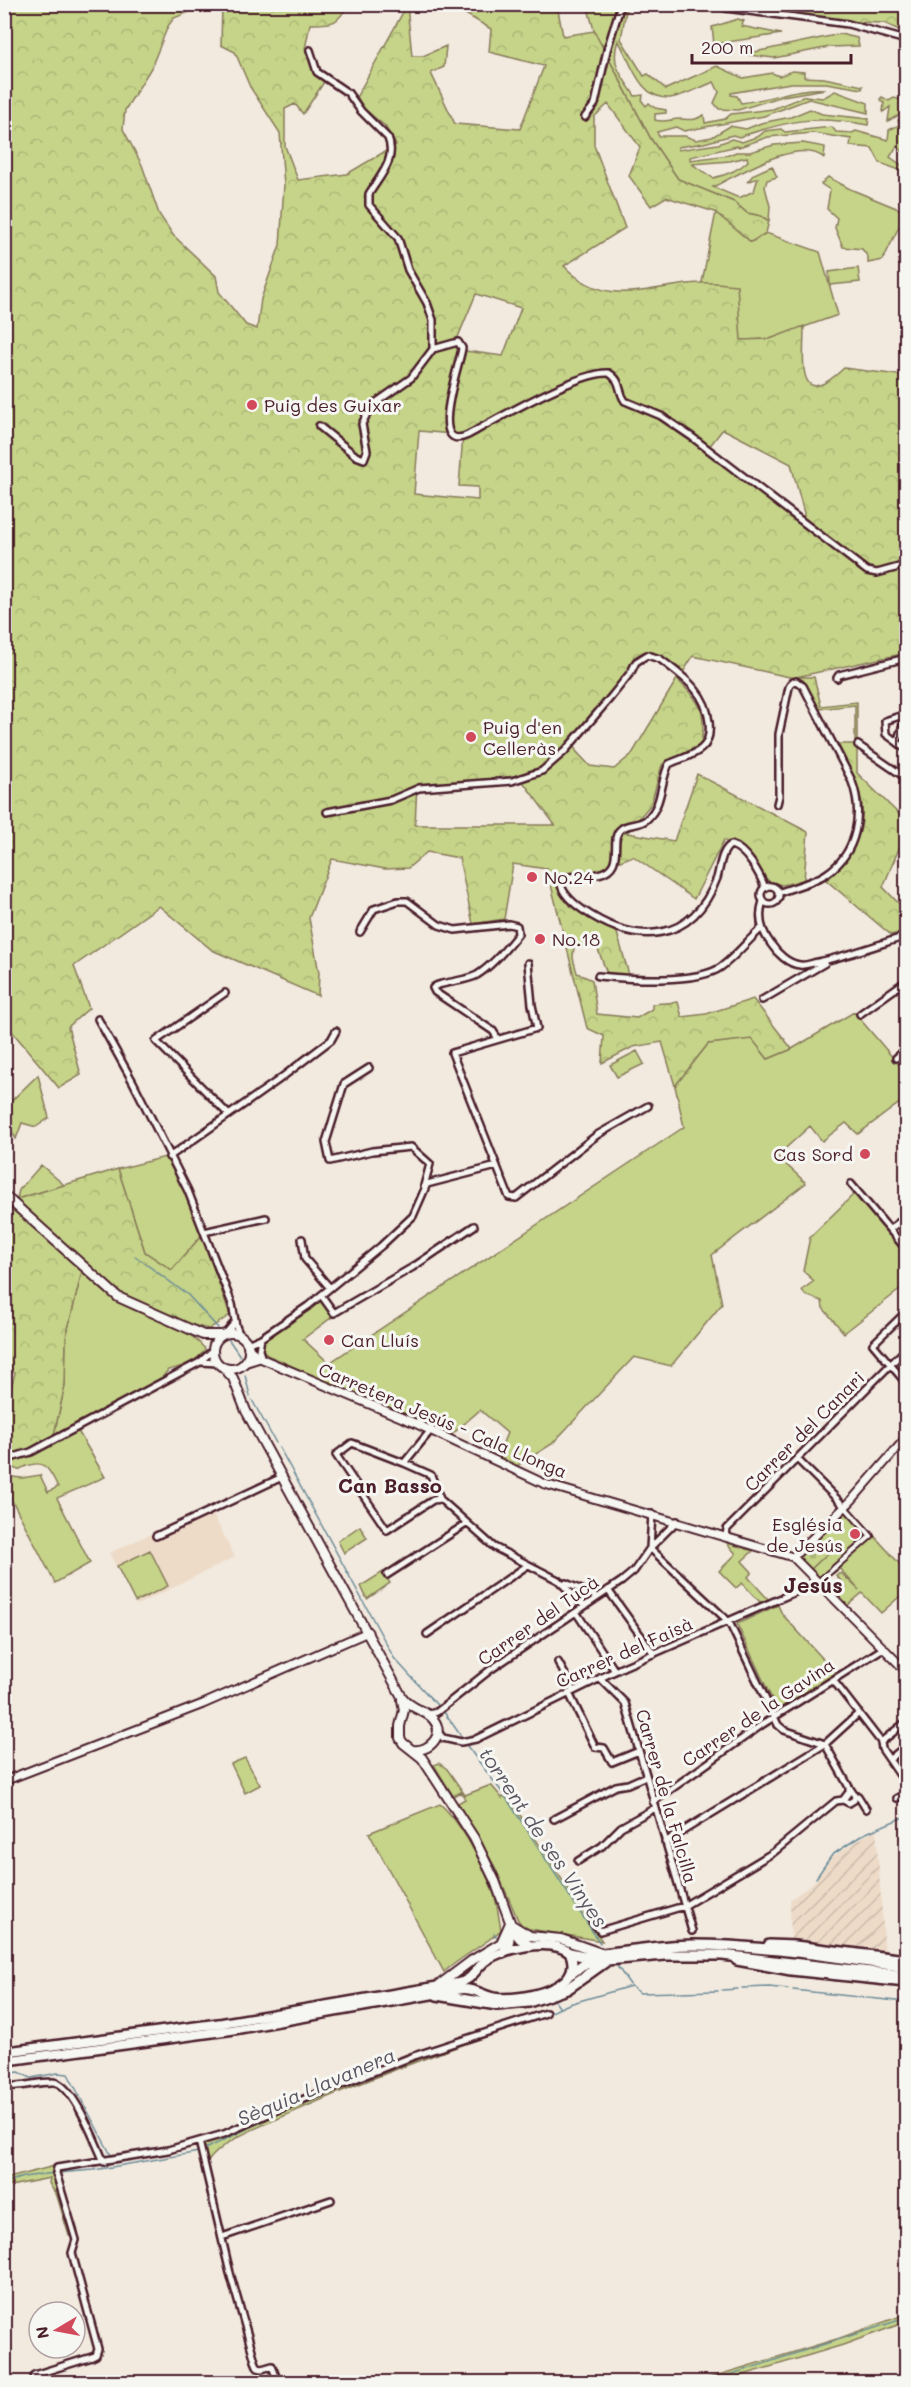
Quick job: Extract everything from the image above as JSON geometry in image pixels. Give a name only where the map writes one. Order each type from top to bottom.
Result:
[{"type":"highway","points":[[570,1953],[584,1956],[664,1946],[750,1947],[770,1945],[906,1960]]},
{"type":"highway","points":[[750,1947],[906,1967]]},
{"type":"highway","points":[[572,1973],[582,1965],[609,1960],[665,1955],[722,1955],[906,1976]]},
{"type":"highway","points":[[722,1955],[756,1965],[906,1982]]},
{"type":"highway","points":[[436,1991],[497,2005],[528,2002],[567,1989],[609,1960]]},
{"type":"main road","points":[[6,1198],[118,1298],[203,1335],[240,1336],[248,1346],[248,1356],[235,1383]]},
{"type":"main road","points":[[213,1350],[216,1340],[224,1334]]},
{"type":"main road","points":[[203,1335],[220,1365],[235,1383],[246,1411],[402,1697],[403,1720]]},
{"type":"main road","points":[[220,1365],[232,1369],[242,1365]]},
{"type":"main road","points":[[402,1697],[419,1712]]},
{"type":"main road","points":[[426,1764],[438,1730],[428,1714],[419,1712],[407,1715],[400,1726],[400,1738],[426,1764],[465,1824],[486,1860],[510,1923],[520,1939],[531,1946]]},
{"type":"main road","points":[[413,1749],[431,1745]]},
{"type":"main road","points":[[503,1953],[511,1937],[510,1923]]},
{"type":"main road","points":[[510,1923],[530,1935],[569,1941],[601,1953]]},
{"type":"main road","points":[[436,1991],[501,1943],[510,1923]]},
{"type":"main road","points":[[4,2052],[436,1991],[462,1989],[501,1998],[531,1995],[558,1985],[572,1973],[574,1962],[570,1953],[559,1946],[531,1946],[503,1953],[485,1961],[476,1973],[464,1982],[436,1991],[231,2030],[4,2061]]},
{"type":"main road","points":[[476,1973],[476,1983],[481,1992]]},
{"type":"street","points":[[585,117],[595,104],[607,50],[621,4]]},
{"type":"street","points":[[713,4],[726,8],[849,24],[906,40]]},
{"type":"street","points":[[310,50],[316,72],[348,93],[391,144],[389,161],[368,200],[369,205],[398,238],[408,270],[427,303],[433,321],[433,349]]},
{"type":"street","points":[[319,426],[356,456],[364,459],[367,457],[367,451],[362,424],[364,415],[370,406],[411,378],[433,349],[458,342],[462,348],[446,419],[456,438],[468,435],[573,381],[594,374],[609,373],[619,382],[622,397],[625,400],[661,416],[692,437],[867,571],[877,573],[906,565]]},
{"type":"street","points":[[327,812],[390,800],[419,788],[512,781],[542,771],[565,751],[631,672],[636,662],[647,655],[653,656],[693,686],[702,697],[708,712],[710,728],[708,740],[700,750],[669,764],[660,798],[649,818],[644,822],[621,829],[617,834],[617,852],[610,867],[598,874],[561,878],[561,887],[577,905],[590,914],[622,929],[650,934],[674,930],[694,915],[706,899],[716,879],[724,853],[731,845],[740,849],[761,878],[765,888]]},
{"type":"street","points":[[837,678],[839,675],[906,658]]},
{"type":"street","points":[[777,804],[779,734],[789,687],[792,682],[796,681],[803,686],[851,779],[856,794],[857,825],[846,853],[827,873],[778,893]]},
{"type":"street","points":[[897,742],[906,715]]},
{"type":"street","points":[[906,715],[885,721],[886,734],[906,749]]},
{"type":"street","points":[[858,745],[906,778]]},
{"type":"street","points":[[778,893],[773,887],[765,888],[761,894],[762,928],[774,950],[794,964],[802,966],[831,959],[906,936]]},
{"type":"street","points":[[763,901],[774,902],[778,893]]},
{"type":"street","points":[[360,932],[374,909],[398,901],[407,902],[439,925],[455,930],[509,924],[517,927],[518,934],[503,952],[479,974],[463,982],[438,985],[433,988],[435,992],[493,1031],[498,1039]]},
{"type":"street","points":[[598,976],[643,980],[707,974],[722,967],[762,928]]},
{"type":"street","points":[[762,1000],[831,959]]},
{"type":"street","points":[[528,963],[537,1028],[452,1053],[509,1197],[516,1198],[597,1135],[648,1106]]},
{"type":"street","points":[[860,1014],[906,981]]},
{"type":"street","points":[[225,993],[156,1041],[229,1115]]},
{"type":"street","points":[[98,1019],[133,1082],[188,1191],[232,1304],[240,1336]]},
{"type":"street","points":[[169,1157],[331,1040],[336,1031]]},
{"type":"street","points":[[896,1058],[906,1049]]},
{"type":"street","points":[[248,1346],[330,1288],[408,1221],[424,1188],[430,1164],[411,1147],[372,1151],[330,1161],[326,1142],[344,1084],[369,1068]]},
{"type":"street","points":[[424,1188],[432,1182],[497,1166]]},
{"type":"street","points":[[851,1184],[906,1249]]},
{"type":"street","points":[[890,1229],[906,1217]]},
{"type":"street","points":[[204,1232],[266,1218]]},
{"type":"street","points":[[321,1295],[334,1313],[413,1267],[474,1226]]},
{"type":"street","points":[[302,1239],[305,1259],[330,1288]]},
{"type":"street","points":[[906,1312],[873,1344],[906,1383]]},
{"type":"street","points":[[224,1334],[235,1322]]},
{"type":"street","points":[[242,1365],[261,1358],[259,1350],[261,1338]]},
{"type":"street","name":"Carretera Jesús - Cala Llonga","points":[[248,1346],[261,1358],[431,1430],[545,1484],[793,1557]]},
{"type":"street","name":"Carrer del Canari","points":[[726,1536],[727,1529],[906,1349]]},
{"type":"street","points":[[4,1460],[31,1452],[200,1362],[213,1350]]},
{"type":"street","points":[[200,1362],[220,1365]]},
{"type":"street","points":[[404,1463],[431,1430]]},
{"type":"street","points":[[906,1438],[845,1507],[793,1557],[906,1671]]},
{"type":"street","points":[[440,1499],[433,1500],[391,1529],[385,1529],[336,1455],[352,1443],[431,1475],[440,1499],[494,1547],[597,1597]]},
{"type":"street","points":[[797,1459],[871,1536],[818,1582]]},
{"type":"street","points":[[156,1536],[282,1477]]},
{"type":"street","points":[[652,1514],[650,1548],[729,1622],[774,1717],[784,1730],[825,1744],[849,1787],[866,1809]]},
{"type":"street","name":"Carrer del Tucà","points":[[428,1714],[437,1712],[490,1670],[634,1571],[650,1548],[677,1521]]},
{"type":"street","points":[[387,1575],[466,1524]]},
{"type":"street","points":[[427,1634],[528,1565]]},
{"type":"street","points":[[558,1580],[584,1606]]},
{"type":"street","name":"Carrer del Faisà","points":[[438,1730],[461,1742],[476,1739],[615,1671],[818,1582]]},
{"type":"street","points":[[608,1590],[654,1654]]},
{"type":"street","points":[[576,1611],[615,1671]]},
{"type":"street","points":[[4,1781],[203,1704],[368,1632]]},
{"type":"street","name":"Carrer de la Gavina","points":[[578,1861],[602,1846],[621,1827],[774,1717],[882,1648]]},
{"type":"street","points":[[558,1662],[595,1747],[604,1748],[612,1762],[639,1751]]},
{"type":"street","name":"Carrer de la Falcilla","points":[[600,1678],[625,1703],[692,1931]]},
{"type":"street","points":[[833,1680],[881,1742],[882,1749],[906,1784]]},
{"type":"street","points":[[437,1712],[438,1730]]},
{"type":"street","points":[[665,1842],[825,1744],[859,1713]]},
{"type":"street","points":[[881,1742],[906,1722]]},
{"type":"street","points":[[890,1759],[906,1746]]},
{"type":"street","points":[[554,1819],[616,1786],[628,1784],[646,1776]]},
{"type":"street","points":[[843,1800],[849,1787]]},
{"type":"street","points":[[897,1798],[906,1794]]},
{"type":"street","points":[[592,1921],[600,1931],[684,1906],[774,1852],[836,1801],[843,1800],[849,1803],[854,1800],[855,1796]]},
{"type":"street","points":[[33,2382],[34,2375],[96,2355],[98,2349],[72,2253],[76,2240],[56,2173],[57,2168],[104,2162],[199,2142],[224,2134],[284,2107],[414,2056],[546,2013]]},
{"type":"street","points":[[4,2086],[31,2086],[54,2081],[60,2084],[70,2092],[104,2162]]},
{"type":"street","points":[[199,2142],[255,2361],[258,2368],[272,2366],[278,2382]]},
{"type":"street","points":[[222,2237],[331,2200]]},
{"type":"shaded area","points":[[209,1507],[235,1557],[137,1605],[109,1553]]},
{"type":"shaded area","points":[[876,1829],[885,1955],[791,1944],[790,1900],[814,1882],[832,1857]]},
{"type":"green space","points":[[5,5],[206,5],[174,18],[168,26],[151,68],[125,110],[123,129],[142,165],[159,214],[173,235],[216,276],[219,292],[246,325],[257,329],[261,299],[280,245],[284,185],[280,133],[250,87],[235,52],[221,45],[222,5],[348,5],[341,16],[333,22],[310,24],[305,49],[312,68],[324,82],[303,114],[295,104],[285,109],[285,146],[298,180],[347,174],[396,145],[385,126],[364,109],[357,96],[407,5],[412,56],[423,56],[446,46],[444,67],[431,73],[455,124],[520,129],[544,66],[489,52],[491,29],[457,9],[456,5],[557,5],[563,36],[594,31],[651,139],[678,179],[734,202],[747,213],[761,216],[769,221],[766,233],[751,242],[715,212],[666,197],[651,206],[629,176],[640,147],[608,104],[594,117],[594,145],[625,228],[564,266],[596,288],[612,292],[645,291],[705,283],[737,285],[741,340],[770,339],[804,326],[804,366],[810,384],[817,386],[828,381],[844,368],[906,376],[906,653],[796,677],[814,677],[821,706],[857,702],[857,773],[906,821],[906,835],[883,887],[906,911],[906,927],[902,932],[891,935],[826,880],[836,872],[848,856],[861,827],[861,800],[852,772],[838,744],[855,744],[855,705],[819,709],[803,680],[693,656],[684,671],[653,652],[643,652],[634,657],[628,670],[572,737],[576,751],[590,766],[614,769],[632,754],[677,679],[697,701],[702,715],[703,732],[701,744],[662,765],[651,804],[627,833],[674,841],[697,774],[808,832],[804,880],[783,885],[771,883],[724,840],[694,899],[633,856],[597,870],[560,874],[556,883],[567,901],[582,913],[617,933],[629,975],[607,973],[597,947],[574,946],[573,958],[577,973],[592,980],[597,1014],[637,1018],[652,1009],[652,1004],[678,1002],[682,1017],[706,1014],[753,999],[792,1049],[768,1059],[752,1039],[708,1044],[675,1086],[662,1042],[633,1047],[602,1063],[604,1036],[587,1028],[547,869],[513,864],[504,919],[473,924],[459,858],[427,852],[408,868],[385,869],[332,859],[309,918],[319,973],[318,996],[212,950],[159,906],[74,966],[89,1008],[68,1027],[81,1075],[59,1088],[5,1023]],"holes":[[[476,294],[521,308],[503,356],[465,351],[458,337]],[[723,429],[791,464],[804,513],[803,525],[705,452]],[[419,431],[463,435],[459,486],[478,487],[478,500],[414,494]],[[518,775],[555,825],[415,825],[417,784],[484,781]]]},
{"type":"green space","points":[[587,5],[617,5],[610,36],[602,46],[594,30]]},
{"type":"green space","points":[[623,5],[627,5],[621,39],[644,76],[648,74],[666,89],[717,66],[743,78],[772,73],[779,76],[792,71],[804,72],[804,77],[824,78],[863,86],[862,89],[826,83],[791,83],[731,93],[731,95],[737,96],[741,103],[803,90],[825,89],[783,96],[738,110],[719,109],[714,103],[719,92],[714,82],[670,98],[659,97],[651,93],[637,78],[618,40],[616,63],[625,82],[635,96],[643,95],[642,101],[646,106],[649,103],[655,108],[666,110],[666,113],[655,114],[655,120],[692,120],[704,115],[705,123],[725,119],[731,114],[773,109],[805,96],[823,98],[835,91],[868,103],[868,113],[809,99],[764,116],[684,131],[676,127],[657,132],[659,136],[685,136],[696,140],[712,137],[730,126],[746,129],[761,123],[791,117],[810,109],[822,114],[869,119],[868,125],[832,120],[788,123],[739,137],[733,135],[678,147],[678,150],[718,144],[732,139],[742,142],[759,136],[765,131],[781,129],[785,132],[832,127],[836,132],[856,131],[888,140],[889,130],[899,125],[898,120],[903,117],[901,114],[888,121],[890,107],[883,112],[884,103],[880,99],[882,97],[889,101],[894,98],[906,101],[904,139],[906,155],[897,146],[890,157],[903,166],[902,171],[880,163],[872,148],[850,146],[851,139],[813,133],[768,137],[739,147],[690,157],[690,160],[736,152],[750,152],[774,145],[803,143],[825,147],[824,158],[813,152],[784,154],[713,187],[739,198],[754,191],[758,178],[747,182],[754,174],[772,166],[777,177],[767,180],[765,187],[770,206],[769,221],[761,216],[747,213],[734,202],[678,179],[651,139],[607,55]],"holes":[[[747,157],[748,161],[732,172],[713,178],[692,164],[730,161]]]},
{"type":"green space","points":[[765,5],[906,5],[906,33],[884,23],[850,22],[765,9]]},
{"type":"green space","points":[[738,19],[744,21],[741,26],[781,34],[714,44],[712,27]]},
{"type":"green space","points":[[840,34],[857,38],[859,46],[830,47],[774,58],[749,55],[750,53]]},
{"type":"green space","points":[[828,177],[850,189],[906,212],[883,260],[868,263],[868,257],[862,249],[843,247],[835,228],[837,218],[827,209],[830,190],[821,184]]},
{"type":"green space","points":[[716,212],[751,242],[766,233],[820,252],[838,315],[770,339],[741,340],[702,282]]},
{"type":"green space","points":[[858,268],[860,282],[830,285],[829,272]]},
{"type":"green space","points":[[854,1012],[906,1073],[906,1098],[858,1134],[846,1123],[822,1141],[810,1126],[777,1156],[806,1183],[712,1255],[722,1304],[671,1366],[634,1357],[552,1444],[517,1466],[497,1457],[507,1433],[480,1410],[450,1436],[267,1355],[263,1350],[264,1341],[321,1300],[332,1317],[303,1339],[329,1363],[684,1127],[675,1086],[708,1044],[752,1038],[768,1059],[792,1049]]},
{"type":"green space","points":[[637,1051],[644,1064],[617,1077],[610,1065]]},
{"type":"green space","points":[[38,1075],[49,1118],[36,1127],[22,1123],[16,1139],[5,1120],[5,1107]]},
{"type":"green space","points":[[165,1157],[186,1191],[202,1235],[172,1270],[145,1252],[118,1169]]},
{"type":"green space","points":[[41,1165],[64,1185],[17,1199],[19,1190]]},
{"type":"green space","points":[[118,1169],[145,1252],[172,1270],[202,1235],[230,1315],[209,1329],[184,1323],[121,1296],[19,1204],[17,1199]]},
{"type":"green space","points":[[854,1194],[906,1255],[906,1285],[844,1333],[823,1308],[822,1301],[805,1295],[802,1290],[814,1281],[803,1271],[810,1237]]},
{"type":"green space","points":[[6,1201],[82,1271],[66,1337],[65,1385],[54,1435],[34,1449],[5,1459],[5,1397],[9,1395],[15,1373],[5,1370],[4,1202]]},
{"type":"green space","points":[[82,1271],[113,1298],[176,1326],[205,1349],[194,1361],[168,1370],[162,1378],[54,1435],[65,1385],[66,1337]]},
{"type":"green space","points":[[78,1431],[105,1477],[57,1498],[90,1563],[55,1583],[5,1487],[4,1465],[12,1477],[40,1475],[48,1492],[58,1487],[51,1473],[43,1465],[33,1464],[18,1470],[13,1468],[10,1461],[41,1451]]},
{"type":"green space","points":[[850,1509],[906,1571],[906,1591],[881,1613],[862,1593],[846,1607],[838,1598],[846,1587],[836,1575],[841,1573],[859,1590],[840,1569],[822,1581],[811,1569],[829,1552],[818,1539]]},
{"type":"green space","points":[[360,1526],[367,1538],[344,1553],[338,1541]]},
{"type":"green space","points":[[818,1539],[829,1552],[811,1569],[798,1556]]},
{"type":"green space","points":[[726,1542],[753,1551],[742,1561],[752,1572],[748,1577],[768,1599],[761,1603],[742,1583],[736,1588],[719,1571],[736,1554]]},
{"type":"green space","points":[[150,1550],[168,1586],[135,1602],[117,1566]]},
{"type":"green space","points":[[383,1572],[390,1583],[367,1599],[361,1586]]},
{"type":"green space","points":[[778,1605],[782,1614],[836,1673],[782,1708],[776,1708],[737,1624]]},
{"type":"green space","points":[[245,1758],[260,1785],[245,1793],[231,1764]]},
{"type":"green space","points":[[439,1763],[447,1769],[465,1795],[491,1785],[502,1798],[507,1795],[602,1941],[524,1928],[518,1920],[495,1867],[458,1803],[465,1799],[461,1792],[453,1796],[434,1765]]},
{"type":"green space","points":[[440,1804],[456,1822],[480,1861],[495,1898],[501,1930],[444,1972],[369,1833]]},
{"type":"green space","points":[[545,2017],[353,2086],[244,2134],[223,2147],[206,2164],[201,2143],[414,2057]]},
{"type":"green space","points":[[58,2165],[52,2171],[72,2236],[69,2236],[57,2196],[49,2183],[50,2178],[5,2187],[5,2179]]},
{"type":"green space","points":[[906,2314],[906,2322],[843,2345],[720,2382],[696,2382],[840,2338]]},
{"type":"waterway","name":"torrent de ses Vinyes","points":[[135,1256],[188,1295],[218,1328]]},
{"type":"waterway","name":"torrent de ses Vinyes","points":[[229,1340],[240,1356]]},
{"type":"waterway","name":"torrent de ses Vinyes","points":[[245,1375],[250,1396]]},
{"type":"waterway","name":"torrent de ses Vinyes","points":[[252,1400],[276,1443]]},
{"type":"waterway","name":"torrent de ses Vinyes","points":[[279,1447],[394,1658],[437,1705]]},
{"type":"waterway","name":"torrent de ses Vinyes","points":[[444,1712],[461,1736]]},
{"type":"waterway","name":"torrent de ses Vinyes","points":[[467,1746],[505,1796],[600,1943]]},
{"type":"waterway","points":[[816,1878],[832,1855],[864,1834],[906,1816]]},
{"type":"waterway","points":[[494,1934],[498,1938]]},
{"type":"waterway","name":"torrent de ses Vinyes","points":[[617,1966],[631,1986],[640,1993],[718,1991]]},
{"type":"waterway","name":"Sèquia Llavanera","points":[[549,2013],[569,2004],[631,1986]]},
{"type":"waterway","name":"torrent de ses Vinyes","points":[[742,1988],[788,1989]]},
{"type":"waterway","name":"torrent de ses Vinyes","points":[[722,1990],[738,1989]]},
{"type":"waterway","name":"torrent de ses Vinyes","points":[[793,1990],[906,2002]]},
{"type":"waterway","points":[[554,2000],[559,2007]]},
{"type":"waterway","name":"Sèquia Llavanera","points":[[203,2150],[276,2115],[431,2053]]},
{"type":"waterway","points":[[4,2074],[19,2072],[31,2078],[58,2073],[68,2074],[111,2155]]},
{"type":"waterway","name":"Sèquia Llavanera","points":[[58,2173],[94,2170],[199,2152]]},
{"type":"waterway","name":"Sèquia Llavanera","points":[[4,2183],[23,2177],[54,2173]]},
{"type":"waterway","points":[[707,2382],[906,2318]]},
{"type":"place","name":"Puig des Guixar","points":[[252,405]]},
{"type":"place","name":"Puig d'en Celleràs","points":[[471,737]]},
{"type":"place","name":"No.24","points":[[532,877]]},
{"type":"place","name":"No.18","points":[[540,939]]},
{"type":"place","name":"Cas Sord","points":[[865,1154]]},
{"type":"place","name":"Can Lluís","points":[[329,1340]]},
{"type":"place","name":"Església de Jesús","points":[[855,1534]]},
{"type":"district","name":"Can Basso","points":[[390,1485]]},
{"type":"district","name":"Jesús","points":[[813,1584]]}]
